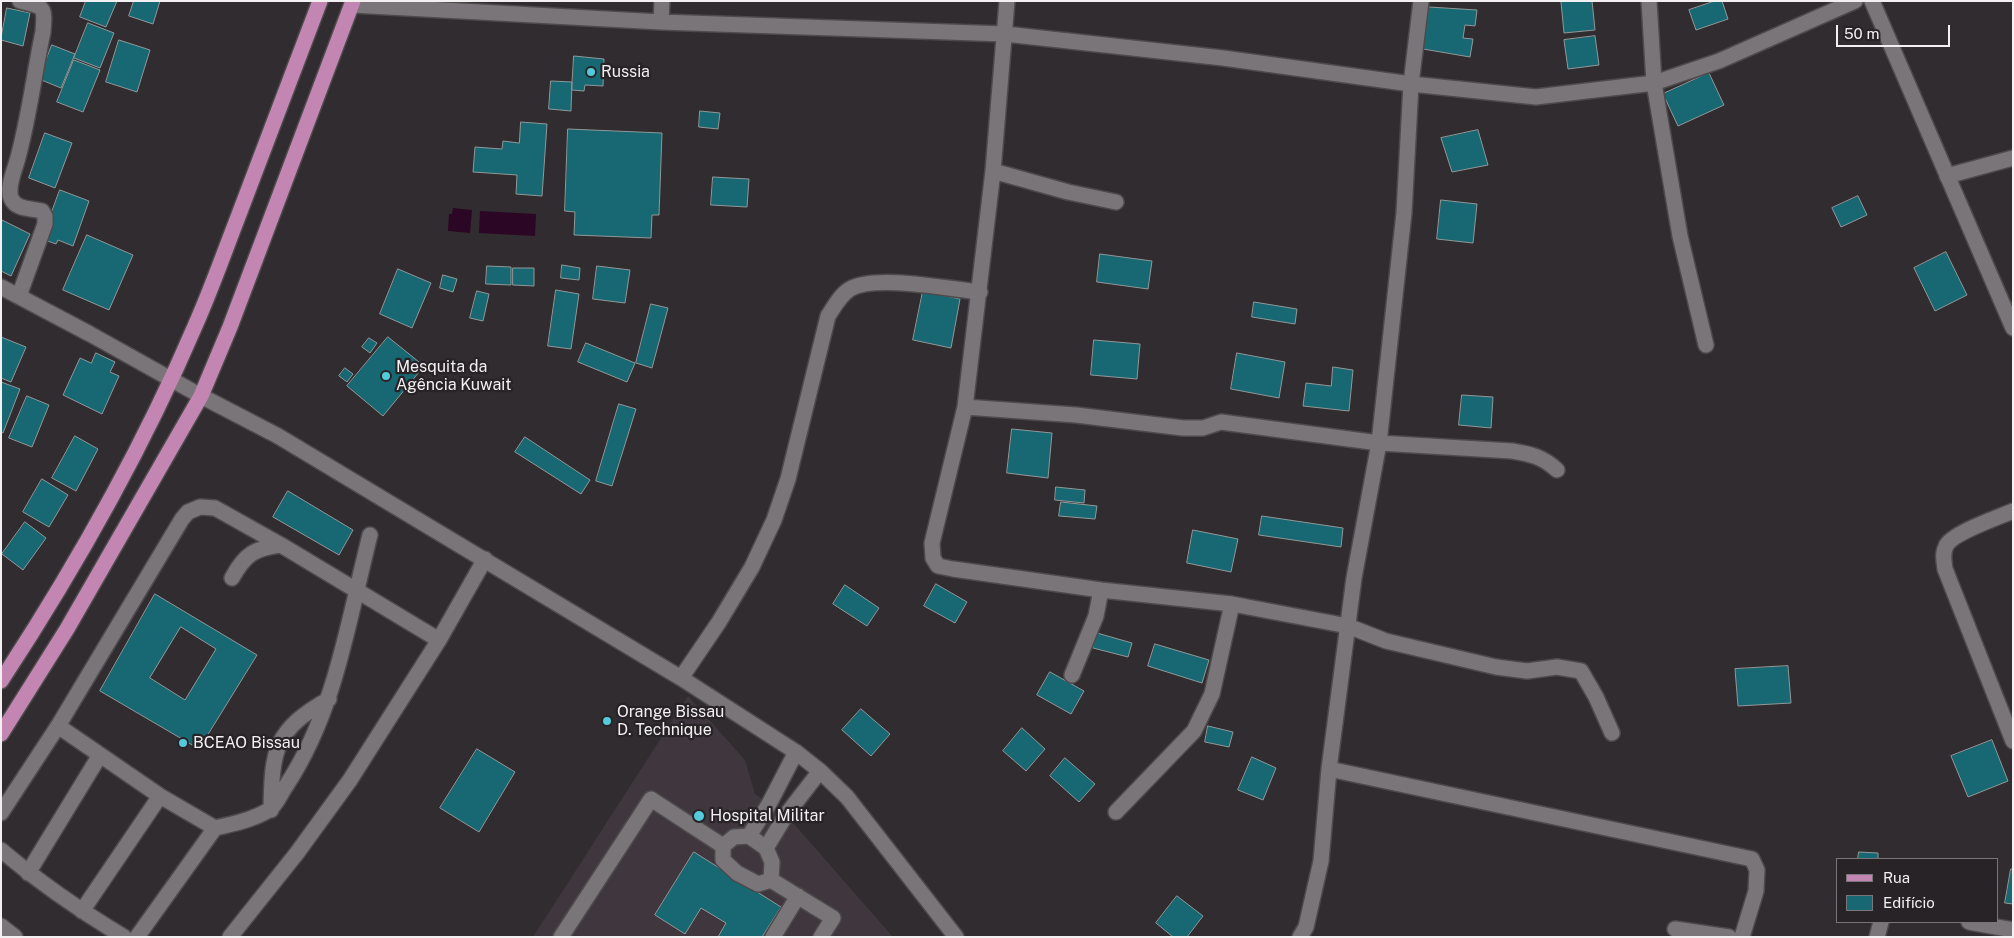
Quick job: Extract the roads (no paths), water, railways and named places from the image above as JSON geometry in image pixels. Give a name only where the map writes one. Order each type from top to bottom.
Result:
[{"type":"main road","points":[[1,681],[43,616],[83,547],[146,433],[172,379],[196,325],[320,1]]},
{"type":"main road","points":[[1,734],[67,629],[201,396],[230,327],[353,3]]},
{"type":"street","points":[[19,296],[45,224],[45,216],[42,211],[16,205],[12,200],[10,190],[22,144],[43,32],[44,14],[42,8],[37,4],[20,1]]},
{"type":"street","points":[[661,22],[662,1]]},
{"type":"street","points":[[1007,1],[993,171],[965,407],[932,543],[933,558],[938,566],[1101,590],[1232,604],[1348,626],[1386,640],[1496,667],[1527,671],[1557,667],[1581,671],[1596,697],[1612,733]]},
{"type":"street","points":[[1300,937],[1306,927],[1321,861],[1329,769],[1354,578],[1380,443],[1404,213],[1411,84],[1421,1]]},
{"type":"street","points":[[1649,1],[1654,84],[1680,236],[1706,345]]},
{"type":"street","points":[[353,3],[661,22],[1005,34],[1223,58],[1411,84],[1536,97],[1654,84],[1720,61],[1855,1]]},
{"type":"street","points":[[1872,1],[2013,328]]},
{"type":"street","points":[[1947,176],[2013,158]]},
{"type":"street","points":[[993,171],[1068,192],[1116,202]]},
{"type":"street","points":[[681,678],[719,622],[752,567],[774,520],[788,479],[828,316],[838,300],[850,289],[888,282],[980,292]]},
{"type":"street","points":[[1,287],[278,436],[681,678],[796,752],[820,771],[847,797],[956,937]]},
{"type":"street","points":[[965,407],[1076,415],[1183,428],[1203,428],[1221,422],[1380,443],[1531,454],[1545,460],[1557,470]]},
{"type":"street","points":[[1,813],[58,726],[182,519],[188,512],[200,507],[215,508],[281,545],[439,640]]},
{"type":"street","points":[[2013,512],[1957,536],[1946,543],[1942,555],[1945,569],[2013,741]]},
{"type":"street","points":[[137,937],[215,828],[240,822],[270,810],[306,754],[329,699],[344,648],[370,535]]},
{"type":"street","points":[[232,578],[240,564],[249,554],[264,547],[281,545]]},
{"type":"street","points":[[230,937],[297,853],[350,780],[439,640],[485,559]]},
{"type":"street","points":[[1072,675],[1096,616],[1101,590]]},
{"type":"street","points":[[1116,812],[1194,730],[1212,694],[1232,604]]},
{"type":"street","points":[[270,810],[274,759],[280,740],[294,722],[307,711],[329,699]]},
{"type":"street","points":[[58,726],[160,796],[215,828]]},
{"type":"street","points":[[749,836],[769,804],[796,752]]},
{"type":"street","points":[[28,873],[100,755]]},
{"type":"street","points":[[1329,769],[1752,859],[1757,870],[1756,890],[1742,937]]},
{"type":"street","points":[[766,848],[786,815],[820,771]]},
{"type":"street","points":[[82,911],[160,796]]},
{"type":"street","points":[[560,937],[651,798],[723,846]]},
{"type":"street","points":[[723,846],[734,837],[749,836],[766,848],[772,862],[771,880]]},
{"type":"street","points":[[723,846],[723,860],[737,873],[758,884],[771,880],[833,918],[821,937]]},
{"type":"street","points":[[1,850],[28,873],[82,911],[124,937]]},
{"type":"street","points":[[773,937],[798,896]]},
{"type":"street","points":[[1877,937],[1881,923]]},
{"type":"street","points":[[1974,923],[2013,930]]},
{"type":"street","points":[[1,926],[15,937]]},
{"type":"street","points":[[1675,929],[1729,937]]},
{"type":"place","name":"Russia","points":[[591,72]]},
{"type":"place","name":"Mesquita da Agência Kuwait","points":[[386,376]]},
{"type":"place","name":"Orange Bissau D. Technique","points":[[607,721]]},
{"type":"place","name":"BCEAO Bissau","points":[[183,743]]},
{"type":"place","name":"Hospital Militar","points":[[699,816]]}]
